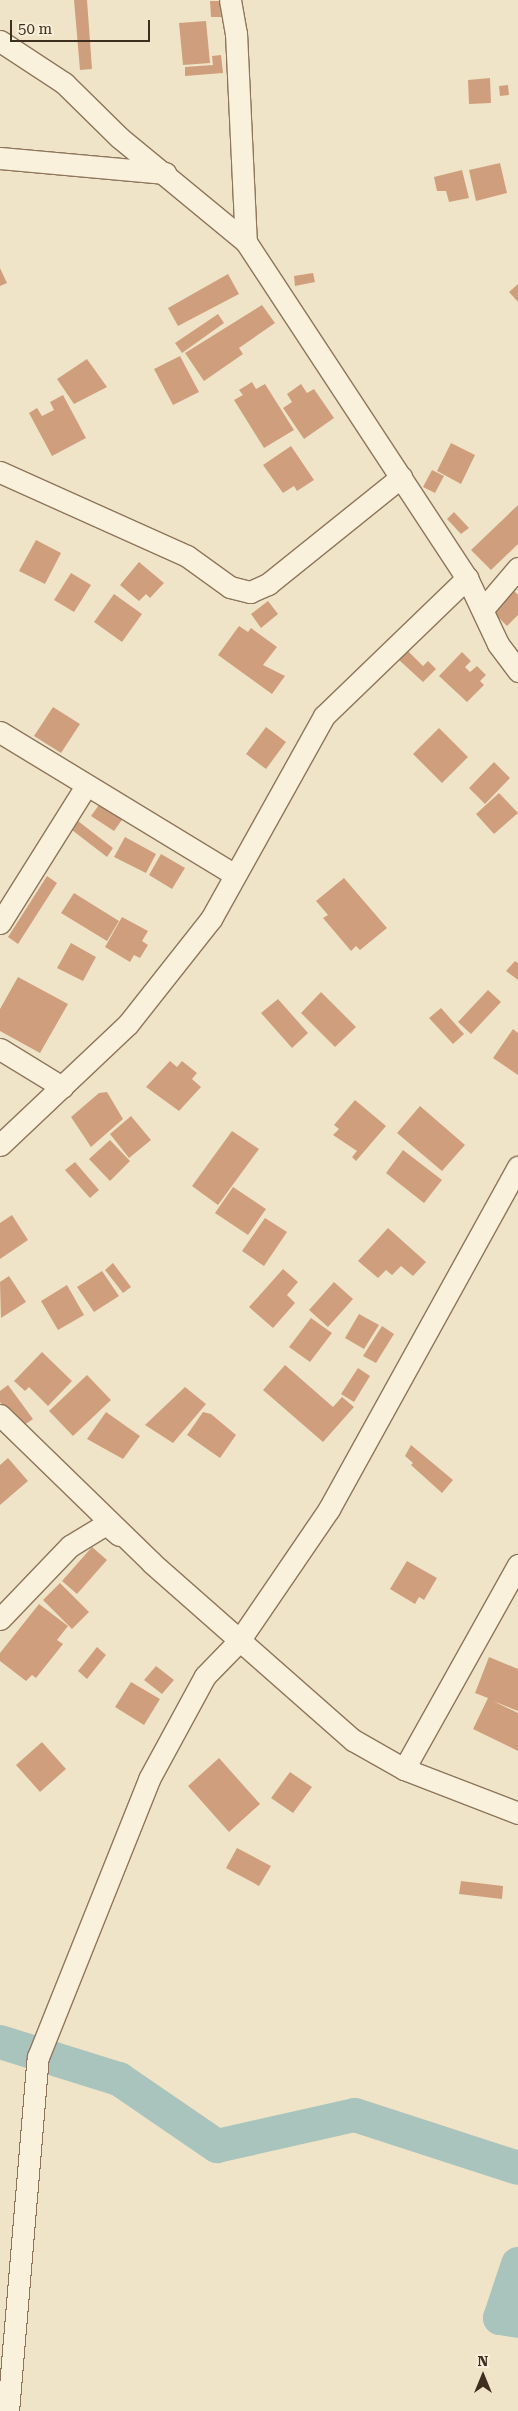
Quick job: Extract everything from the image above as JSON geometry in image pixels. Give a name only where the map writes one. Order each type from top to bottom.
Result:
[{"type":"street","points":[[230,0],[236,33],[246,242]]},
{"type":"street","points":[[0,40],[64,83],[120,138],[165,173],[246,242],[467,578],[498,644],[518,670]]},
{"type":"street","points":[[0,158],[165,173]]},
{"type":"street","points":[[0,472],[187,556],[230,586],[250,592],[268,584],[401,477]]},
{"type":"street","points":[[483,609],[518,568]]},
{"type":"street","points":[[0,1145],[128,1024],[211,919],[324,716],[467,578]]},
{"type":"street","points":[[0,732],[235,875]]},
{"type":"street","points":[[0,923],[86,786]]},
{"type":"street","points":[[0,1049],[62,1087]]},
{"type":"street","points":[[8,2411],[38,2057],[149,1779],[205,1676],[239,1641],[330,1508],[518,1167]]},
{"type":"street","points":[[0,1415],[152,1562],[353,1740],[404,1769],[518,1813]]},
{"type":"street","points":[[0,1619],[70,1546],[106,1524],[152,1562]]},
{"type":"street","points":[[404,1769],[518,1566]]},
{"type":"building","points":[[74,0],[87,0],[92,69],[80,70]]},
{"type":"building","points":[[210,1],[220,1],[221,17],[211,17]]},
{"type":"building","points":[[206,21],[210,63],[183,65],[179,23]]},
{"type":"building","points":[[221,55],[223,73],[185,76],[185,67],[213,65],[212,56]]},
{"type":"building","points":[[490,78],[491,103],[469,104],[468,80]]},
{"type":"building","points":[[508,85],[509,95],[500,96],[499,86]]},
{"type":"building","points":[[500,163],[507,193],[476,201],[469,170]]},
{"type":"building","points":[[462,170],[469,198],[449,202],[446,191],[437,191],[434,177]]},
{"type":"building","points":[[0,268],[7,283],[0,286]]},
{"type":"building","points":[[313,273],[315,282],[295,286],[294,276]]},
{"type":"building","points":[[228,274],[239,294],[178,326],[168,308]]},
{"type":"building","points":[[518,284],[518,302],[509,292]]},
{"type":"building","points":[[262,305],[275,323],[239,348],[243,354],[204,381],[185,353]]},
{"type":"building","points":[[218,314],[224,323],[182,353],[175,343]]},
{"type":"building","points":[[180,356],[199,392],[173,405],[154,369]]},
{"type":"building","points":[[87,359],[107,387],[74,404],[57,379]]},
{"type":"building","points":[[252,382],[256,389],[265,384],[294,430],[264,448],[234,400],[243,395],[239,390]]},
{"type":"building","points":[[301,384],[307,393],[314,389],[334,418],[304,439],[283,408],[292,402],[287,394]]},
{"type":"building","points":[[63,395],[86,438],[52,456],[29,413],[37,408],[42,416],[54,410],[50,402]]},
{"type":"building","points":[[451,443],[475,455],[461,484],[437,471]]},
{"type":"building","points":[[291,446],[314,480],[297,491],[294,486],[283,493],[263,465]]},
{"type":"building","points":[[432,470],[444,476],[435,493],[423,487]]},
{"type":"building","points":[[518,505],[518,544],[491,570],[471,550]]},
{"type":"building","points":[[454,512],[469,528],[461,534],[447,519]]},
{"type":"building","points":[[36,540],[61,553],[45,584],[19,571]]},
{"type":"building","points":[[139,562],[164,583],[150,598],[146,594],[139,601],[120,585]]},
{"type":"building","points":[[71,573],[91,585],[74,612],[54,600]]},
{"type":"building","points":[[511,587],[518,595],[518,615],[507,626],[489,608]]},
{"type":"building","points":[[114,594],[142,614],[122,642],[94,622]]},
{"type":"building","points":[[268,601],[278,614],[261,628],[251,614]]},
{"type":"building","points":[[239,626],[248,632],[251,628],[277,647],[263,665],[285,676],[272,694],[218,655]]},
{"type":"building","points":[[408,651],[423,666],[428,661],[436,669],[423,682],[399,660]]},
{"type":"building","points":[[462,652],[471,661],[465,667],[470,672],[477,666],[486,675],[480,681],[484,685],[467,702],[439,676]]},
{"type":"building","points":[[53,707],[80,724],[61,753],[34,736]]},
{"type":"building","points":[[266,727],[286,742],[266,769],[246,754]]},
{"type":"building","points":[[439,728],[468,757],[442,783],[413,754]]},
{"type":"building","points":[[494,762],[510,778],[485,804],[469,788]]},
{"type":"building","points":[[499,793],[518,813],[494,834],[476,814]]},
{"type":"building","points":[[101,802],[124,817],[114,831],[91,816]]},
{"type":"building","points":[[78,821],[113,848],[107,857],[72,830]]},
{"type":"building","points":[[125,837],[156,854],[146,873],[114,857]]},
{"type":"building","points":[[161,854],[185,868],[172,889],[149,875]]},
{"type":"building","points":[[47,876],[57,883],[18,944],[8,937]]},
{"type":"building","points":[[344,878],[387,928],[360,950],[356,946],[351,951],[323,918],[328,915],[316,901]]},
{"type":"building","points":[[74,893],[119,921],[107,941],[61,913]]},
{"type":"building","points":[[122,917],[148,931],[142,941],[148,945],[140,958],[134,955],[130,962],[105,947]]},
{"type":"building","points":[[71,943],[96,957],[83,981],[57,968]]},
{"type":"building","points":[[515,961],[518,963],[518,980],[506,971]]},
{"type":"building","points":[[18,977],[68,1004],[40,1053],[0,1031],[0,1009]]},
{"type":"building","points":[[488,990],[501,1002],[471,1034],[458,1022]]},
{"type":"building","points":[[321,992],[356,1027],[335,1047],[301,1013]]},
{"type":"building","points":[[278,999],[308,1033],[292,1048],[261,1013]]},
{"type":"building","points":[[441,1008],[464,1034],[453,1044],[429,1018]]},
{"type":"building","points":[[513,1029],[518,1033],[518,1075],[493,1058]]},
{"type":"building","points":[[170,1061],[177,1067],[182,1061],[197,1073],[192,1079],[201,1087],[179,1111],[146,1087]]},
{"type":"building","points":[[107,1092],[123,1119],[91,1147],[71,1117],[99,1093]]},
{"type":"building","points":[[355,1100],[386,1126],[356,1161],[352,1157],[357,1151],[333,1135],[339,1129],[334,1125]]},
{"type":"building","points":[[420,1106],[465,1145],[442,1171],[397,1133]]},
{"type":"building","points":[[131,1116],[151,1140],[129,1158],[110,1134]]},
{"type":"building","points":[[232,1131],[259,1149],[218,1205],[192,1186]]},
{"type":"building","points":[[110,1140],[130,1161],[110,1181],[89,1159]]},
{"type":"building","points":[[403,1150],[442,1180],[424,1203],[386,1173]]},
{"type":"building","points":[[75,1162],[99,1190],[90,1198],[65,1170]]},
{"type":"building","points":[[233,1187],[266,1209],[248,1235],[215,1213]]},
{"type":"building","points":[[12,1215],[28,1240],[0,1259],[0,1223]]},
{"type":"building","points":[[265,1218],[287,1232],[264,1266],[242,1251]]},
{"type":"building","points":[[388,1228],[426,1262],[413,1276],[401,1266],[392,1275],[386,1270],[378,1278],[358,1261]]},
{"type":"building","points":[[113,1263],[131,1287],[123,1293],[105,1270]]},
{"type":"building","points":[[283,1269],[298,1282],[287,1295],[295,1303],[273,1328],[249,1307]]},
{"type":"building","points":[[102,1271],[119,1296],[94,1312],[77,1287]]},
{"type":"building","points":[[9,1276],[26,1302],[1,1318],[0,1282]]},
{"type":"building","points":[[334,1282],[353,1299],[328,1327],[309,1310]]},
{"type":"building","points":[[67,1285],[84,1315],[58,1330],[41,1301]]},
{"type":"building","points":[[359,1314],[379,1325],[364,1349],[345,1338]]},
{"type":"building","points":[[311,1318],[332,1333],[310,1362],[289,1347]]},
{"type":"building","points":[[382,1326],[394,1334],[376,1363],[363,1356]]},
{"type":"building","points":[[42,1352],[72,1381],[48,1406],[29,1387],[25,1391],[14,1381]]},
{"type":"building","points":[[285,1365],[333,1407],[342,1397],[354,1407],[323,1442],[263,1390]]},
{"type":"building","points":[[358,1368],[370,1376],[354,1402],[341,1394]]},
{"type":"building","points":[[87,1375],[111,1400],[73,1436],[49,1411]]},
{"type":"building","points":[[8,1385],[33,1419],[20,1428],[0,1402],[0,1391]]},
{"type":"building","points":[[185,1387],[206,1404],[173,1443],[145,1425]]},
{"type":"building","points":[[106,1412],[140,1436],[123,1459],[87,1439]]},
{"type":"building","points":[[203,1412],[211,1414],[236,1435],[220,1458],[187,1435]]},
{"type":"building","points":[[411,1445],[453,1480],[442,1493],[411,1465],[413,1463],[405,1456]]},
{"type":"building","points":[[8,1458],[28,1481],[0,1505],[0,1465]]},
{"type":"building","points":[[92,1547],[107,1560],[77,1594],[62,1581]]},
{"type":"building","points":[[407,1561],[437,1578],[424,1600],[419,1597],[415,1604],[390,1589]]},
{"type":"building","points":[[60,1583],[89,1612],[72,1629],[43,1600]]},
{"type":"building","points":[[39,1604],[68,1626],[57,1640],[63,1644],[36,1678],[32,1675],[26,1681],[0,1661],[0,1653]]},
{"type":"building","points":[[97,1647],[106,1655],[87,1679],[78,1671]]},
{"type":"building","points":[[489,1657],[518,1669],[518,1711],[493,1701],[518,1713],[518,1751],[473,1729],[488,1698],[475,1693]]},
{"type":"building","points":[[156,1666],[174,1680],[162,1694],[144,1680]]},
{"type":"building","points":[[131,1682],[160,1699],[144,1725],[115,1707]]},
{"type":"building","points":[[42,1742],[66,1769],[40,1792],[16,1765]]},
{"type":"building","points":[[219,1758],[260,1804],[229,1832],[188,1786]]},
{"type":"building","points":[[290,1772],[312,1787],[293,1813],[271,1798]]},
{"type":"building","points":[[237,1848],[271,1866],[259,1886],[226,1868]]},
{"type":"building","points":[[461,1881],[503,1886],[502,1899],[459,1894]]},
{"type":"waterway","points":[[0,2042],[119,2079],[217,2146],[355,2115],[518,2168]]},
{"type":"waterway","points":[[518,2264],[500,2318],[518,2321]]}]
